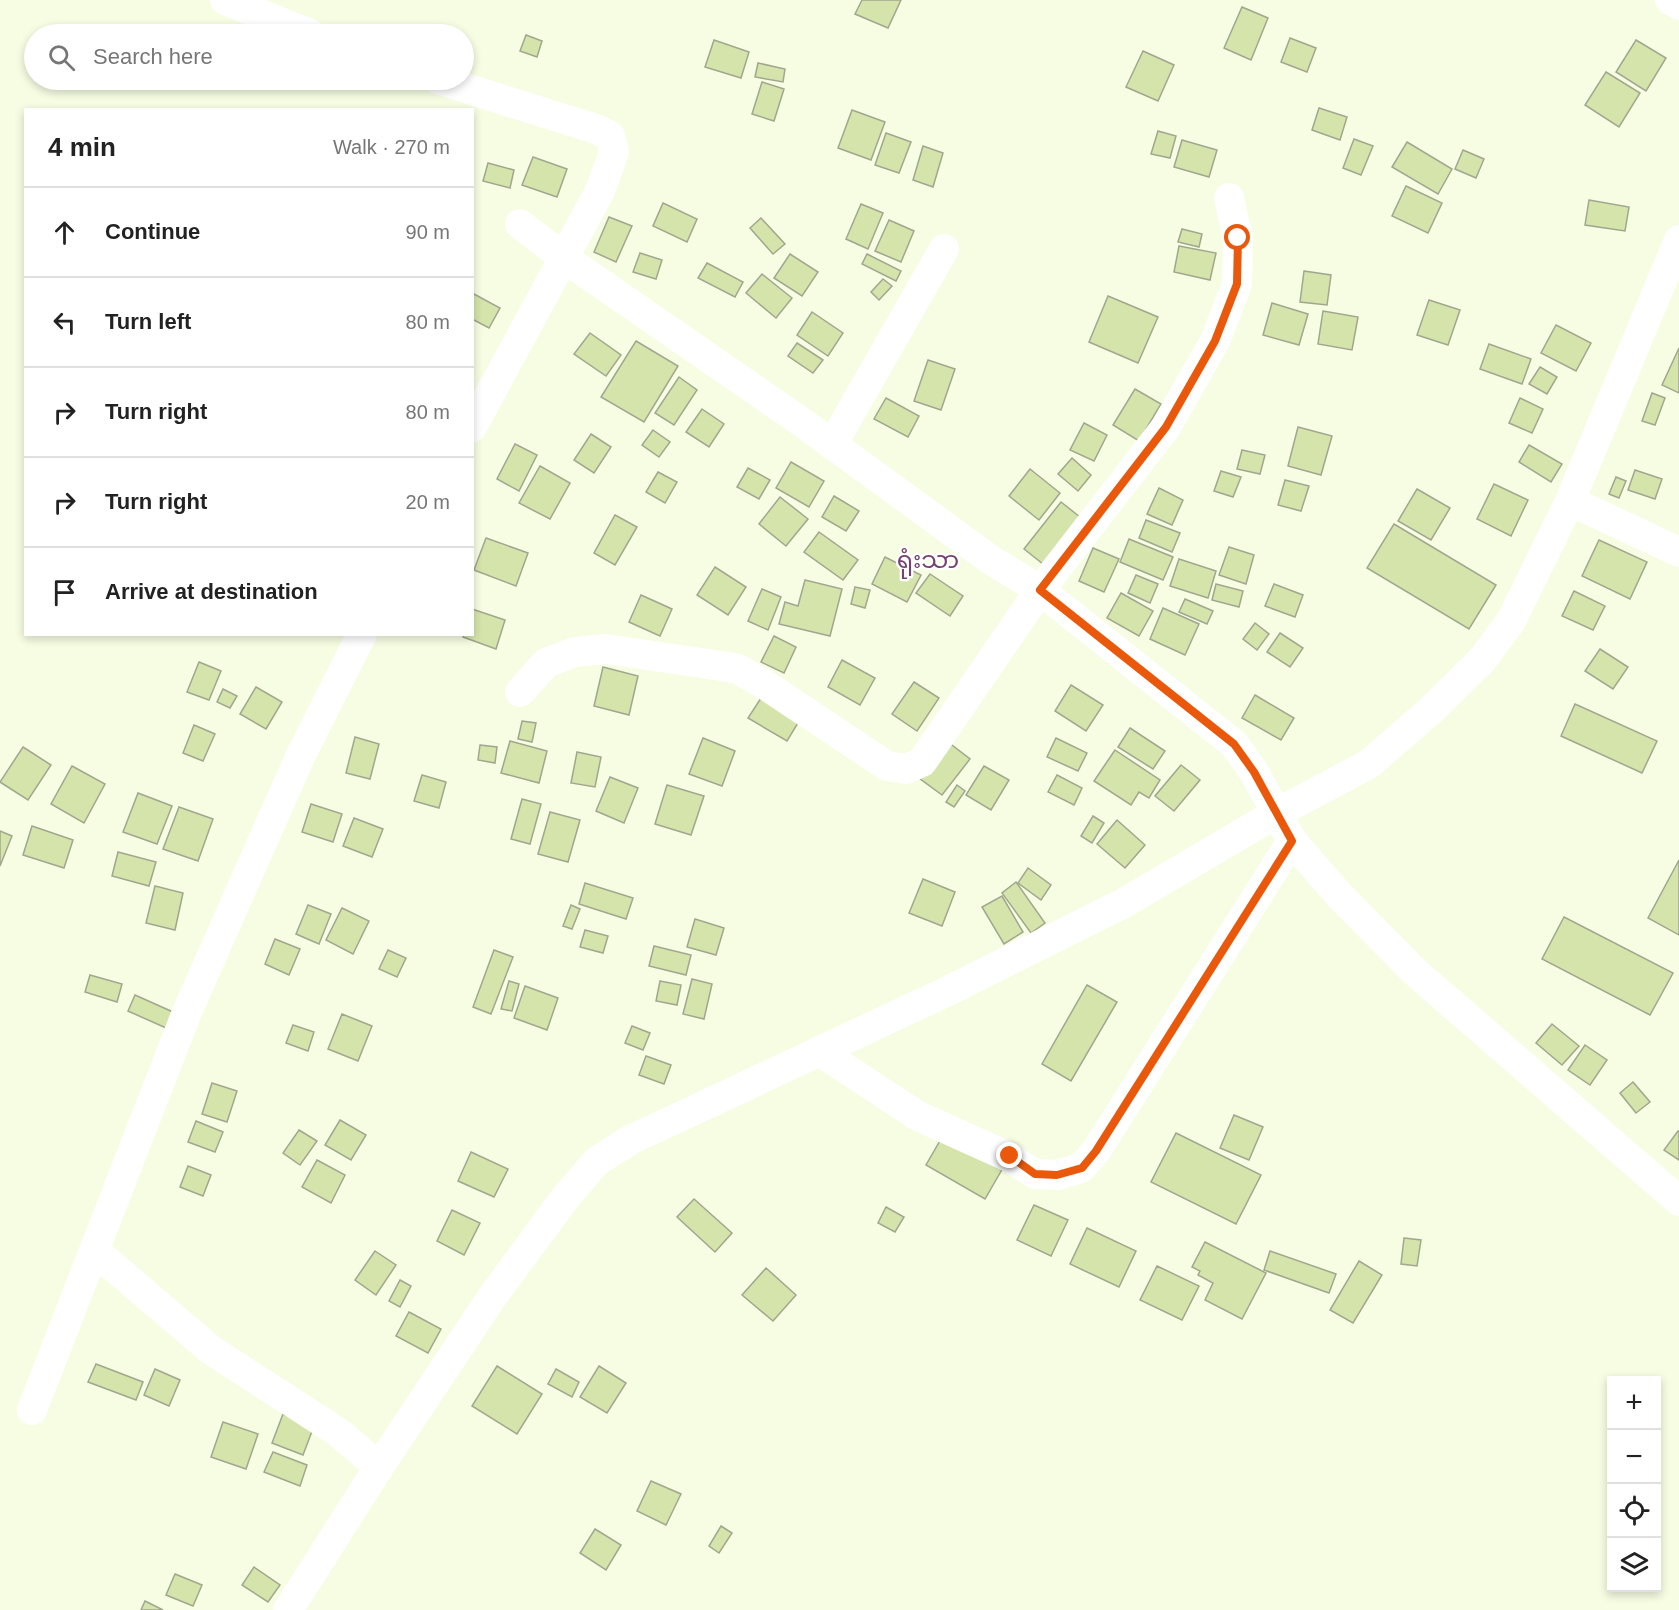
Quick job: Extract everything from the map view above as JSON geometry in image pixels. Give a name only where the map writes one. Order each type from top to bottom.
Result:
[{"type":"street","points":[[225,0],[285,24]]},
{"type":"street","points":[[1670,0],[1679,5]]},
{"type":"street","points":[[472,90],[596,129],[610,136],[614,152],[600,192],[474,423]]},
{"type":"street","points":[[520,692],[546,663],[575,652],[606,649],[722,666],[738,669],[764,684],[887,766],[906,769],[922,762],[1040,590],[1166,427],[1215,341],[1237,284],[1238,238],[1229,198]]},
{"type":"street","points":[[520,224],[564,258],[832,445],[991,560],[1040,590],[1234,744],[1254,772],[1292,841],[1340,896],[1414,971],[1679,1201]]},
{"type":"street","points":[[288,1610],[378,1467],[490,1300],[565,1198],[597,1161],[642,1135],[950,990],[1124,903],[1275,813],[1369,764],[1430,711],[1483,659],[1511,621],[1570,501],[1679,240]]},
{"type":"street","points":[[832,445],[944,249]]},
{"type":"street","points":[[1570,501],[1679,552]]},
{"type":"street","points":[[32,1410],[187,1012],[300,757],[361,636]]},
{"type":"street","points":[[819,1051],[918,1116],[1010,1156],[1035,1174],[1057,1175],[1082,1168],[1096,1151],[1292,841]]},
{"type":"street","points":[[95,1251],[211,1350],[338,1432],[378,1467]]},
{"type":"building","points":[[862,0],[901,0],[888,28],[855,14]]},
{"type":"building","points":[[1242,7],[1268,18],[1251,60],[1224,48]]},
{"type":"building","points":[[526,35],[542,41],[537,57],[520,51]]},
{"type":"building","points":[[1290,38],[1316,48],[1307,72],[1281,62]]},
{"type":"building","points":[[714,40],[749,52],[741,78],[705,67]]},
{"type":"building","points":[[1636,40],[1666,58],[1646,91],[1616,72]]},
{"type":"building","points":[[1143,51],[1174,65],[1158,101],[1126,87]]},
{"type":"building","points":[[758,63],[785,69],[783,82],[755,77]]},
{"type":"building","points":[[1606,72],[1640,93],[1619,127],[1585,105]]},
{"type":"building","points":[[762,82],[784,89],[774,121],[752,114]]},
{"type":"building","points":[[1319,108],[1347,117],[1340,140],[1312,130]]},
{"type":"building","points":[[852,110],[885,122],[871,160],[838,148]]},
{"type":"building","points":[[1158,131],[1176,136],[1170,158],[1151,154]]},
{"type":"building","points":[[886,133],[911,142],[899,173],[875,165]]},
{"type":"building","points":[[1354,139],[1373,146],[1361,175],[1343,168]]},
{"type":"building","points":[[1182,140],[1217,150],[1209,177],[1174,167]]},
{"type":"building","points":[[1407,142],[1452,169],[1438,194],[1392,167]]},
{"type":"building","points":[[923,146],[943,153],[933,187],[913,180]]},
{"type":"building","points":[[1463,150],[1484,159],[1476,178],[1455,169]]},
{"type":"building","points":[[533,157],[567,169],[557,197],[522,185]]},
{"type":"building","points":[[488,163],[514,170],[510,188],[483,181]]},
{"type":"building","points":[[1406,186],[1442,203],[1428,233],[1392,216]]},
{"type":"building","points":[[1589,200],[1629,207],[1625,231],[1585,225]]},
{"type":"building","points":[[663,203],[697,219],[687,242],[653,226]]},
{"type":"building","points":[[861,204],[883,213],[868,249],[846,239]]},
{"type":"building","points":[[609,217],[632,226],[616,262],[594,252]]},
{"type":"building","points":[[761,218],[785,244],[773,254],[750,228]]},
{"type":"building","points":[[889,220],[914,231],[901,262],[875,251]]},
{"type":"building","points":[[1182,229],[1202,234],[1199,247],[1178,242]]},
{"type":"building","points":[[1179,246],[1216,253],[1210,280],[1174,272]]},
{"type":"building","points":[[640,253],[662,260],[656,279],[633,272]]},
{"type":"building","points":[[790,254],[818,272],[802,296],[774,278]]},
{"type":"building","points":[[867,254],[901,271],[896,281],[862,264]]},
{"type":"building","points":[[707,263],[743,282],[735,297],[698,278]]},
{"type":"building","points":[[1304,271],[1331,275],[1327,305],[1300,302]]},
{"type":"building","points":[[762,274],[792,298],[776,318],[746,293]]},
{"type":"building","points":[[883,279],[892,286],[879,300],[871,292]]},
{"type":"building","points":[[474,294],[500,308],[489,328],[474,320]]},
{"type":"building","points":[[1108,296],[1158,317],[1138,363],[1089,342]]},
{"type":"building","points":[[1429,300],[1460,310],[1448,345],[1417,335]]},
{"type":"building","points":[[1272,303],[1308,314],[1299,345],[1263,335]]},
{"type":"building","points":[[1323,311],[1358,317],[1352,350],[1318,344]]},
{"type":"building","points":[[812,312],[843,333],[828,356],[797,335]]},
{"type":"building","points":[[1556,325],[1591,343],[1576,371],[1541,353]]},
{"type":"building","points":[[590,333],[621,355],[606,376],[574,354]]},
{"type":"building","points":[[636,341],[678,366],[644,422],[601,397]]},
{"type":"building","points":[[797,343],[823,360],[813,373],[788,356]]},
{"type":"building","points":[[1489,344],[1531,359],[1522,384],[1480,369]]},
{"type":"building","points":[[1679,348],[1679,393],[1662,385]]},
{"type":"building","points":[[928,360],[955,369],[941,410],[914,401]]},
{"type":"building","points":[[1540,367],[1557,377],[1547,394],[1529,384]]},
{"type":"building","points":[[679,377],[697,390],[674,425],[655,413]]},
{"type":"building","points":[[1135,389],[1161,404],[1139,441],[1113,425]]},
{"type":"building","points":[[1652,393],[1665,398],[1655,425],[1642,421]]},
{"type":"building","points":[[886,398],[919,416],[908,437],[874,419]]},
{"type":"building","points":[[1520,398],[1543,409],[1532,433],[1509,423]]},
{"type":"building","points":[[702,409],[724,424],[709,447],[686,432]]},
{"type":"building","points":[[1084,423],[1107,435],[1094,461],[1070,450]]},
{"type":"building","points":[[1298,427],[1332,436],[1321,475],[1288,466]]},
{"type":"building","points":[[653,430],[670,442],[659,457],[642,445]]},
{"type":"building","points":[[591,434],[611,447],[594,473],[574,460]]},
{"type":"building","points":[[515,444],[537,455],[519,491],[497,479]]},
{"type":"building","points":[[1529,445],[1562,464],[1551,482],[1519,462]]},
{"type":"building","points":[[1242,450],[1265,455],[1260,474],[1237,469]]},
{"type":"building","points":[[1072,458],[1091,475],[1078,491],[1058,474]]},
{"type":"building","points":[[791,462],[824,481],[809,507],[776,488]]},
{"type":"building","points":[[540,466],[570,483],[550,519],[519,503]]},
{"type":"building","points":[[748,468],[770,480],[759,499],[737,487]]},
{"type":"building","points":[[1030,469],[1060,493],[1039,520],[1009,496]]},
{"type":"building","points":[[1635,470],[1662,479],[1655,499],[1628,490]]},
{"type":"building","points":[[1221,471],[1241,477],[1233,497],[1214,491]]},
{"type":"building","points":[[658,472],[677,482],[665,503],[646,492]]},
{"type":"building","points":[[1616,477],[1626,481],[1619,498],[1609,494]]},
{"type":"building","points":[[1285,480],[1309,486],[1301,511],[1278,505]]},
{"type":"building","points":[[1494,484],[1528,500],[1511,536],[1477,519]]},
{"type":"building","points":[[1159,488],[1183,500],[1172,525],[1147,514]]},
{"type":"building","points":[[1417,489],[1450,508],[1431,540],[1398,521]]},
{"type":"building","points":[[834,496],[859,511],[846,531],[822,517]]},
{"type":"building","points":[[780,497],[808,519],[786,546],[759,524]]},
{"type":"building","points":[[1061,502],[1080,517],[1043,564],[1024,549]]},
{"type":"building","points":[[615,515],[637,527],[615,565],[594,553]]},
{"type":"building","points":[[1146,520],[1180,533],[1172,552],[1139,538]]},
{"type":"building","points":[[1394,524],[1496,585],[1469,629],[1367,568]]},
{"type":"building","points":[[819,532],[858,560],[843,580],[804,552]]},
{"type":"building","points":[[486,538],[528,553],[516,586],[474,570]]},
{"type":"building","points":[[1129,539],[1173,557],[1163,580],[1120,562]]},
{"type":"building","points":[[1599,540],[1647,562],[1630,599],[1582,576]]},
{"type":"building","points":[[1229,547],[1254,555],[1246,584],[1219,575]]},
{"type":"building","points":[[1093,548],[1119,559],[1104,592],[1079,581]]},
{"type":"building","points":[[885,557],[921,575],[907,602],[872,584]]},
{"type":"building","points":[[1179,559],[1216,571],[1208,598],[1170,586]]},
{"type":"building","points":[[715,567],[746,587],[728,615],[697,595]]},
{"type":"building","points":[[930,574],[963,596],[950,616],[916,593]]},
{"type":"building","points":[[1136,575],[1158,584],[1150,603],[1128,593]]},
{"type":"building","points":[[805,580],[842,589],[830,636],[779,624],[785,602],[798,606]]},
{"type":"building","points":[[1216,584],[1243,591],[1239,607],[1212,600]]},
{"type":"building","points":[[1274,584],[1303,595],[1295,617],[1265,606]]},
{"type":"building","points":[[855,587],[870,590],[865,608],[851,604]]},
{"type":"building","points":[[762,589],[781,597],[768,630],[748,621]]},
{"type":"building","points":[[1574,591],[1605,606],[1593,630],[1562,616]]},
{"type":"building","points":[[1121,593],[1153,611],[1139,636],[1107,618]]},
{"type":"building","points":[[641,595],[672,609],[660,636],[629,622]]},
{"type":"building","points":[[1185,599],[1213,611],[1207,624],[1179,612]]},
{"type":"building","points":[[1163,608],[1199,624],[1185,655],[1150,639]]},
{"type":"building","points":[[474,610],[505,620],[496,649],[463,637],[474,636]]},
{"type":"building","points":[[1255,623],[1269,634],[1257,650],[1243,639]]},
{"type":"building","points":[[1280,633],[1303,648],[1290,667],[1267,652]]},
{"type":"building","points":[[774,636],[796,647],[784,673],[761,662]]},
{"type":"building","points":[[1600,649],[1628,667],[1613,689],[1585,671]]},
{"type":"building","points":[[842,660],[875,678],[860,705],[828,687]]},
{"type":"building","points":[[199,662],[221,671],[209,700],[187,692]]},
{"type":"building","points":[[603,667],[638,676],[629,715],[594,706]]},
{"type":"building","points":[[914,682],[939,698],[917,731],[892,714]]},
{"type":"building","points":[[1071,685],[1103,705],[1086,731],[1055,711]]},
{"type":"building","points":[[256,687],[282,702],[266,729],[240,714]]},
{"type":"building","points":[[223,689],[237,696],[230,708],[217,702]]},
{"type":"building","points":[[763,695],[801,718],[787,741],[748,718]]},
{"type":"building","points":[[1255,695],[1294,718],[1281,740],[1242,718]]},
{"type":"building","points":[[1575,704],[1657,741],[1642,773],[1561,736]]},
{"type":"building","points":[[522,721],[536,723],[532,742],[518,739]]},
{"type":"building","points":[[194,725],[215,734],[203,761],[183,753]]},
{"type":"building","points":[[1130,728],[1165,751],[1153,769],[1118,747]]},
{"type":"building","points":[[355,737],[379,744],[370,779],[346,773]]},
{"type":"building","points":[[703,738],[735,751],[722,786],[689,774]]},
{"type":"building","points":[[1056,738],[1087,753],[1078,771],[1047,757]]},
{"type":"building","points":[[510,741],[547,751],[539,783],[501,773]]},
{"type":"building","points":[[948,742],[970,759],[942,795],[919,778]]},
{"type":"building","points":[[480,745],[497,747],[495,763],[478,760]]},
{"type":"building","points":[[23,747],[51,765],[28,800],[0,782]]},
{"type":"building","points":[[1115,750],[1160,780],[1149,798],[1139,792],[1131,805],[1094,781]]},
{"type":"building","points":[[577,752],[601,757],[595,787],[571,783]]},
{"type":"building","points":[[1181,765],[1200,780],[1174,811],[1155,796]]},
{"type":"building","points":[[72,766],[105,784],[84,823],[51,804]]},
{"type":"building","points":[[984,766],[1009,780],[991,810],[966,795]]},
{"type":"building","points":[[422,775],[446,782],[439,808],[414,801]]},
{"type":"building","points":[[1057,775],[1082,788],[1074,805],[1048,792]]},
{"type":"building","points":[[610,777],[638,788],[624,823],[596,811]]},
{"type":"building","points":[[667,785],[704,796],[691,835],[655,824]]},
{"type":"building","points":[[957,785],[965,791],[954,807],[946,802]]},
{"type":"building","points":[[138,793],[172,806],[157,844],[123,832]]},
{"type":"building","points":[[522,799],[541,804],[530,844],[511,839]]},
{"type":"building","points":[[311,804],[342,814],[333,842],[302,832]]},
{"type":"building","points":[[179,807],[213,819],[198,861],[163,849]]},
{"type":"building","points":[[550,812],[580,820],[568,862],[538,854]]},
{"type":"building","points":[[1093,816],[1104,823],[1092,843],[1081,836]]},
{"type":"building","points":[[354,818],[383,829],[372,857],[343,846]]},
{"type":"building","points":[[1117,820],[1145,845],[1125,868],[1097,844]]},
{"type":"building","points":[[32,826],[73,840],[64,868],[23,855]]},
{"type":"building","points":[[0,831],[12,836],[0,866]]},
{"type":"building","points":[[118,852],[156,862],[149,886],[112,876]]},
{"type":"building","points":[[1679,860],[1679,935],[1648,918]]},
{"type":"building","points":[[1028,868],[1051,885],[1041,900],[1018,883]]},
{"type":"building","points":[[923,879],[955,892],[942,926],[909,913]]},
{"type":"building","points":[[1016,882],[1045,923],[1031,933],[1002,893]]},
{"type":"building","points":[[585,883],[633,898],[626,919],[579,904]]},
{"type":"building","points":[[155,886],[183,893],[175,930],[146,923]]},
{"type":"building","points":[[1002,896],[1023,932],[1004,944],[982,907]]},
{"type":"building","points":[[308,905],[331,914],[319,944],[296,934]]},
{"type":"building","points":[[571,905],[580,909],[572,929],[563,926]]},
{"type":"building","points":[[342,908],[369,921],[353,954],[326,940]]},
{"type":"building","points":[[1564,917],[1673,973],[1650,1015],[1542,959]]},
{"type":"building","points":[[695,919],[724,928],[716,955],[687,947]]},
{"type":"building","points":[[585,930],[608,936],[603,953],[580,947]]},
{"type":"building","points":[[275,939],[300,949],[289,975],[265,964]]},
{"type":"building","points":[[654,946],[691,955],[686,975],[649,966]]},
{"type":"building","points":[[388,950],[406,958],[397,977],[379,969]]},
{"type":"building","points":[[494,950],[513,957],[491,1014],[473,1007]]},
{"type":"building","points":[[90,975],[122,984],[117,1002],[85,992]]},
{"type":"building","points":[[692,979],[712,984],[704,1019],[683,1014]]},
{"type":"building","points":[[509,981],[519,984],[512,1011],[501,1009]]},
{"type":"building","points":[[660,981],[681,985],[677,1005],[656,1001]]},
{"type":"building","points":[[1087,985],[1117,1002],[1071,1081],[1042,1064]]},
{"type":"building","points":[[525,986],[558,998],[547,1030],[514,1018]]},
{"type":"building","points":[[135,995],[173,1012],[166,1028],[128,1011]]},
{"type":"building","points":[[342,1014],[372,1026],[358,1061],[328,1049]]},
{"type":"building","points":[[1552,1024],[1579,1046],[1562,1065],[1536,1043]]},
{"type":"building","points":[[293,1025],[314,1032],[308,1051],[286,1043]]},
{"type":"building","points":[[632,1026],[650,1033],[643,1050],[625,1043]]},
{"type":"building","points":[[1585,1045],[1607,1060],[1590,1085],[1568,1070]]},
{"type":"building","points":[[646,1056],[671,1065],[664,1084],[639,1075]]},
{"type":"building","points":[[1633,1082],[1650,1102],[1636,1113],[1620,1093]]},
{"type":"building","points":[[212,1083],[237,1091],[227,1122],[202,1114]]},
{"type":"building","points":[[1234,1115],[1263,1127],[1249,1160],[1220,1148]]},
{"type":"building","points":[[340,1120],[366,1135],[351,1160],[325,1145]]},
{"type":"building","points":[[196,1121],[223,1132],[215,1152],[188,1142]]},
{"type":"building","points":[[299,1130],[317,1141],[300,1165],[283,1153]]},
{"type":"building","points":[[1679,1131],[1679,1160],[1664,1150]]},
{"type":"building","points":[[945,1132],[1004,1166],[985,1199],[926,1165]]},
{"type":"building","points":[[1176,1133],[1261,1175],[1236,1224],[1151,1182]]},
{"type":"building","points":[[471,1152],[508,1169],[494,1197],[458,1181]]},
{"type":"building","points":[[317,1160],[345,1175],[331,1203],[302,1187]]},
{"type":"building","points":[[188,1166],[211,1175],[203,1196],[180,1187]]},
{"type":"building","points":[[694,1199],[732,1233],[715,1252],[677,1217]]},
{"type":"building","points":[[1034,1205],[1068,1220],[1051,1256],[1017,1240]]},
{"type":"building","points":[[886,1207],[904,1217],[895,1232],[878,1223]]},
{"type":"building","points":[[452,1210],[480,1223],[464,1255],[437,1241]]},
{"type":"building","points":[[1087,1228],[1136,1251],[1119,1287],[1070,1264]]},
{"type":"building","points":[[1404,1238],[1421,1240],[1417,1266],[1401,1264]]},
{"type":"building","points":[[1205,1242],[1266,1273],[1242,1319],[1205,1300],[1213,1283],[1198,1275],[1200,1271],[1192,1267]]},
{"type":"building","points":[[375,1251],[396,1265],[376,1295],[355,1280]]},
{"type":"building","points":[[1270,1251],[1336,1274],[1329,1293],[1264,1270]]},
{"type":"building","points":[[1359,1261],[1382,1275],[1353,1323],[1330,1310]]},
{"type":"building","points":[[1157,1266],[1199,1286],[1182,1320],[1140,1300]]},
{"type":"building","points":[[766,1268],[796,1295],[773,1321],[742,1295]]},
{"type":"building","points":[[400,1280],[411,1286],[400,1307],[389,1301]]},
{"type":"building","points":[[409,1312],[441,1329],[428,1353],[396,1336]]},
{"type":"building","points":[[96,1364],[143,1382],[136,1400],[88,1382]]},
{"type":"building","points":[[497,1366],[542,1394],[517,1434],[472,1406]]},
{"type":"building","points":[[599,1366],[626,1383],[607,1413],[580,1397]]},
{"type":"building","points":[[155,1369],[180,1380],[169,1406],[144,1395]]},
{"type":"building","points":[[556,1369],[579,1382],[572,1397],[548,1384]]},
{"type":"building","points":[[283,1414],[314,1426],[303,1455],[272,1443]]},
{"type":"building","points":[[223,1422],[258,1434],[246,1469],[211,1457]]},
{"type":"building","points":[[273,1452],[307,1465],[300,1486],[264,1472]]},
{"type":"building","points":[[651,1481],[681,1494],[666,1525],[637,1511]]},
{"type":"building","points":[[721,1526],[732,1533],[719,1553],[709,1546]]},
{"type":"building","points":[[595,1529],[621,1545],[606,1570],[580,1553]]},
{"type":"building","points":[[254,1567],[280,1585],[268,1602],[242,1585]]},
{"type":"building","points":[[175,1574],[202,1585],[193,1606],[166,1595]]},
{"type":"building","points":[[145,1601],[163,1610],[141,1610]]},
{"type":"district","name":"ရုံးသာ","points":[[928,560]]},
{"type":"route","points":[[1010,1156],[1035,1174],[1057,1175],[1082,1168],[1096,1151],[1292,841],[1254,772],[1234,744],[1040,590],[1166,427],[1215,341],[1237,284],[1238,238]]}]
